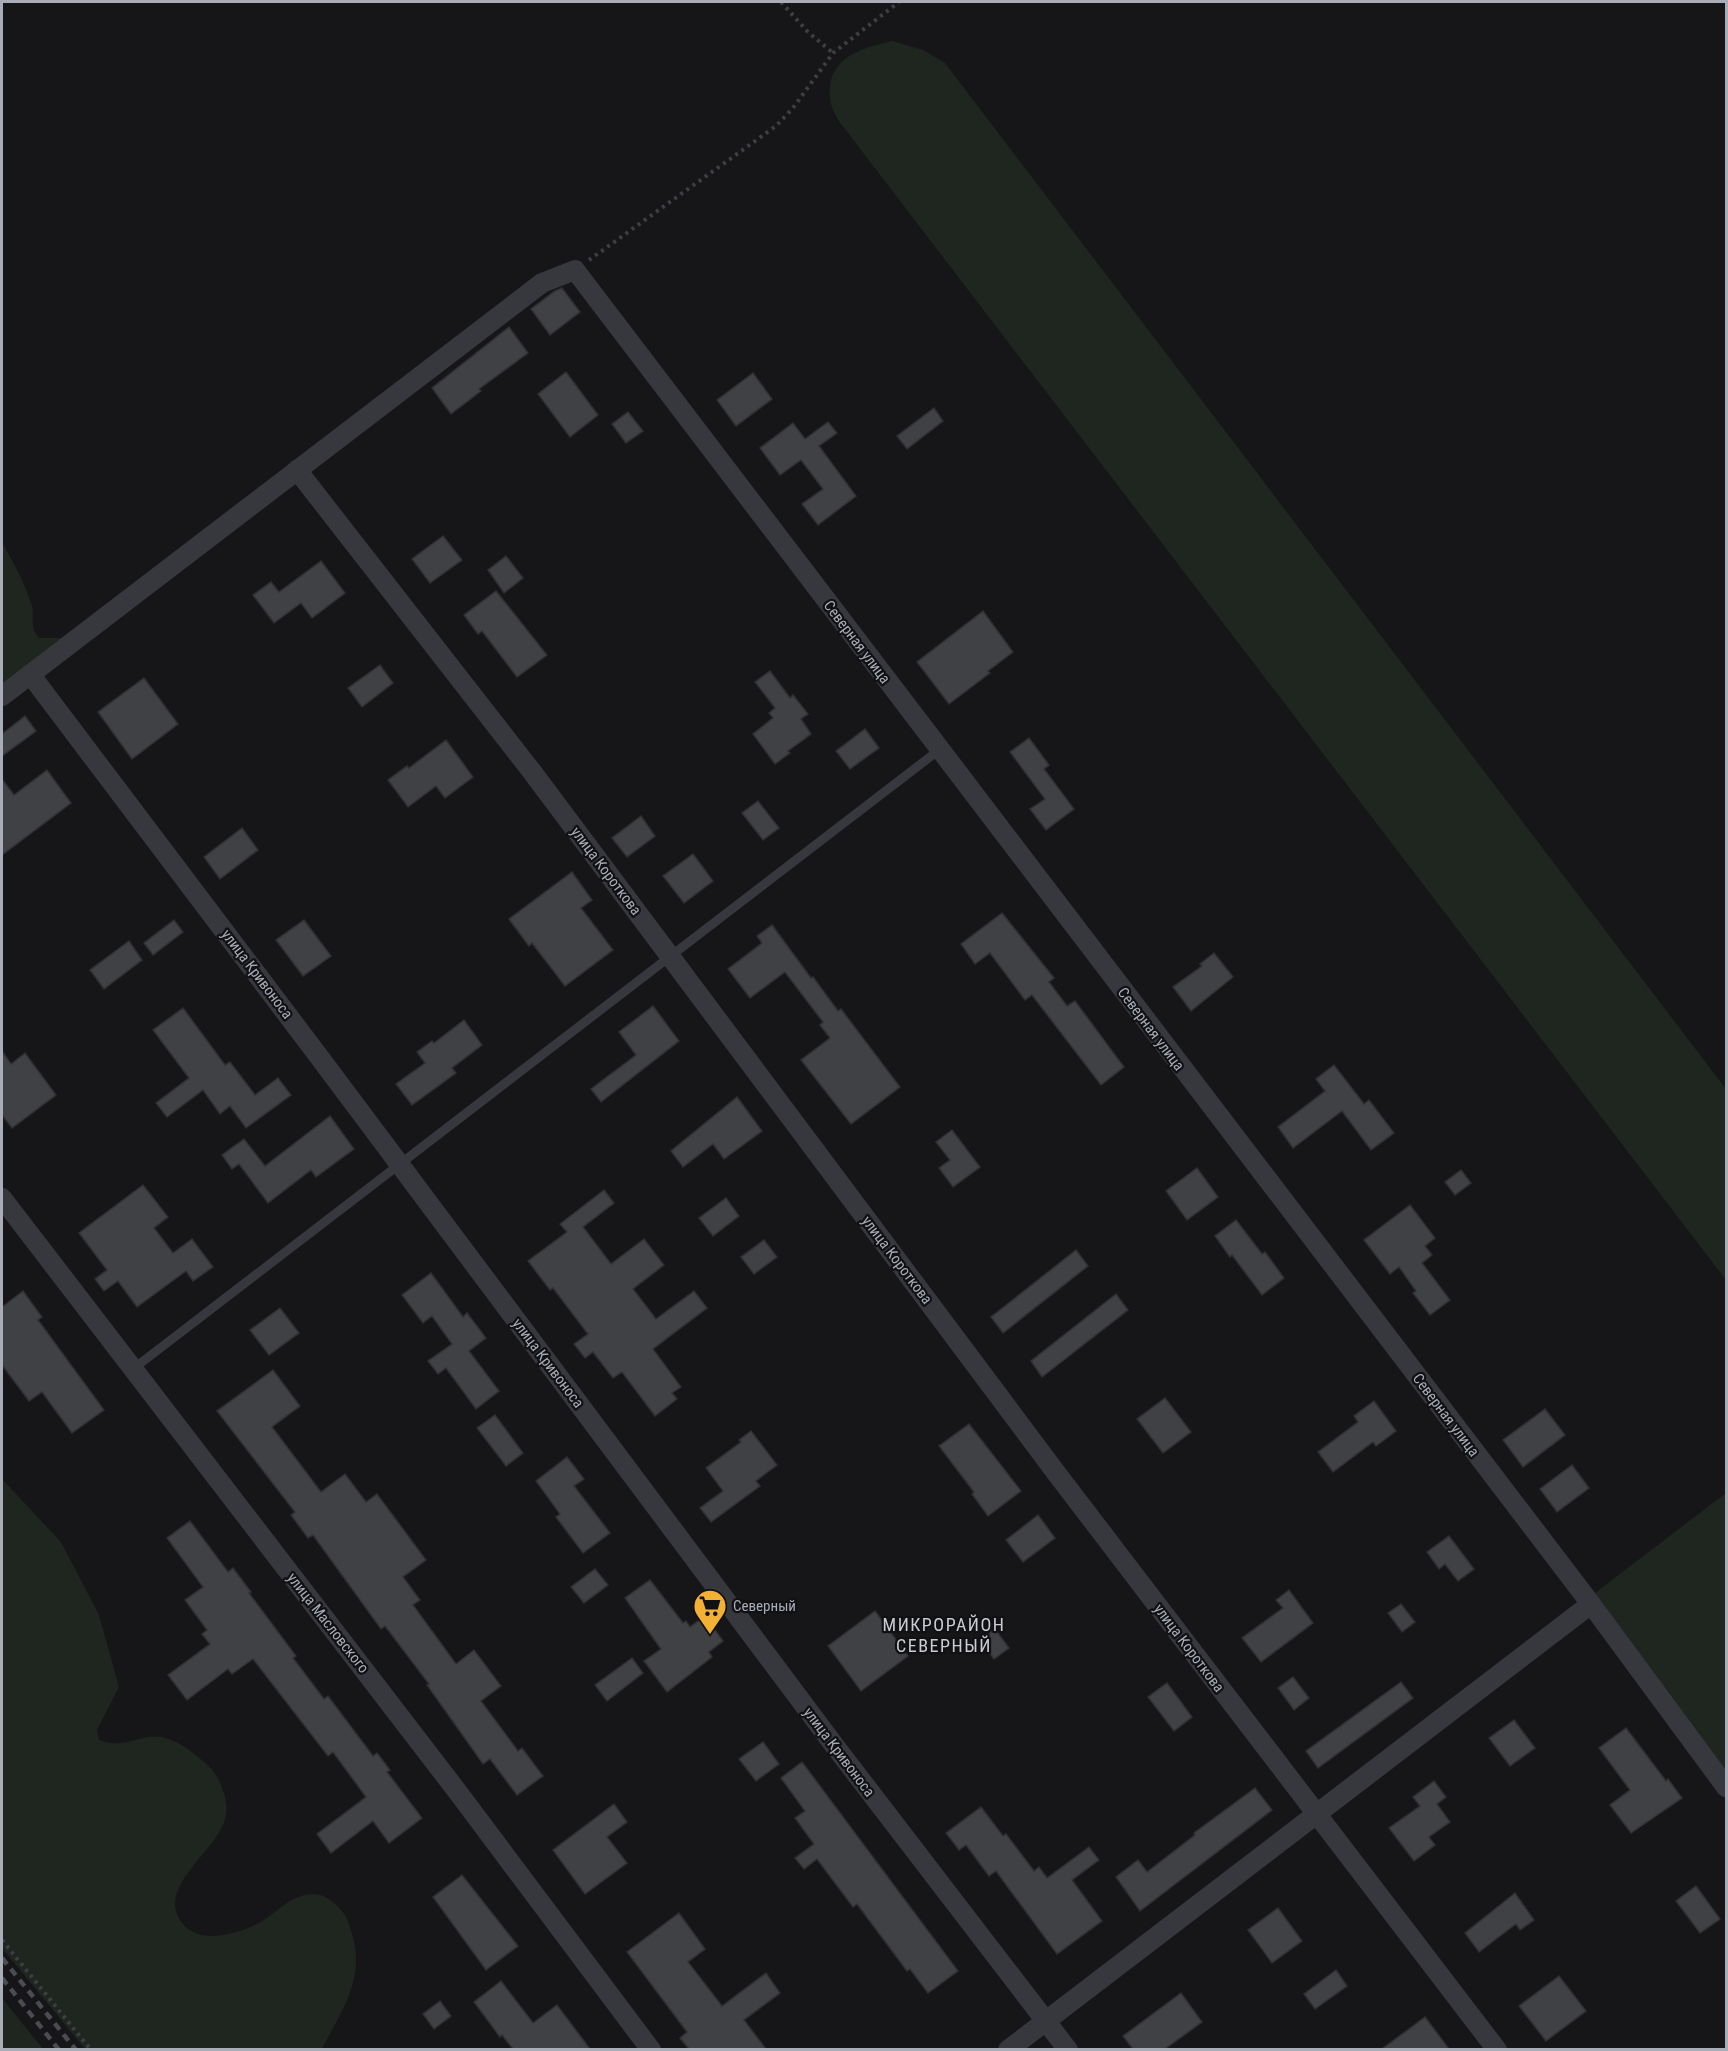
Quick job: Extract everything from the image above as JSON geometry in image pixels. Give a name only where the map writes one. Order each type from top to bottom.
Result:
[{"type":"street","points":[[2,696],[542,283],[575,270]]},
{"type":"street","name":"Северная улица","points":[[575,270],[1591,1604],[1726,1787]]},
{"type":"street","name":"улица Короткова","points":[[297,470],[533,773],[1057,1474],[1497,2049]]},
{"type":"street","name":"улица Кривоноса","points":[[30,674],[401,1165],[826,1736],[1068,2049]]},
{"type":"street","name":"улица Масловского","points":[[2,1198],[460,1795],[651,2049]]},
{"type":"street","points":[[1008,2049],[1591,1604]]},
{"type":"lane","points":[[133,1369],[939,750]]},
{"type":"path","points":[[781,2],[808,32],[833,53]]},
{"type":"path","points":[[575,270],[776,126],[793,108],[833,53],[899,2]]},
{"type":"path","points":[[2,1940],[91,2049]]},
{"type":"shaded area","points":[[892,41],[923,50],[945,63],[1726,1089],[1726,1280],[838,120],[830,101],[830,84],[840,64],[848,57],[869,47]]},
{"type":"shaded area","points":[[2,542],[28,595],[34,629],[39,638],[62,638],[2,684]]},
{"type":"shaded area","points":[[2,1479],[61,1542],[99,1615],[119,1687],[97,1730],[99,1740],[116,1743],[154,1736],[167,1738],[184,1746],[207,1764],[221,1784],[225,1795],[226,1811],[220,1832],[190,1870],[176,1897],[176,1911],[183,1924],[199,1934],[220,1936],[230,1934],[259,1923],[298,1897],[314,1894],[329,1899],[345,1915],[356,1950],[354,1980],[344,2008],[322,2049],[85,2049],[2,1948]]},
{"type":"shaded area","points":[[1726,1493],[1726,1770],[1595,1593]]},
{"type":"shaded area","points":[[2,1998],[43,2049],[2,2049]]},
{"type":"building","points":[[562,288],[580,312],[550,335],[531,309]]},
{"type":"building","points":[[509,327],[528,353],[479,389],[481,391],[451,414],[432,388]]},
{"type":"building","points":[[566,372],[598,415],[570,437],[538,394]]},
{"type":"building","points":[[753,373],[772,399],[736,426],[717,400]]},
{"type":"building","points":[[934,408],[943,421],[907,449],[897,436]]},
{"type":"building","points":[[628,412],[643,431],[626,443],[612,424]]},
{"type":"building","points":[[828,422],[837,433],[819,446],[856,496],[818,525],[802,504],[823,489],[801,460],[780,475],[760,448],[793,423],[805,439]]},
{"type":"building","points":[[443,536],[462,560],[430,583],[412,559]]},
{"type":"building","points":[[506,556],[523,578],[504,593],[488,570]]},
{"type":"building","points":[[321,561],[345,593],[312,618],[301,603],[274,623],[253,595],[271,582],[279,592]]},
{"type":"building","points":[[496,591],[547,655],[517,677],[482,631],[478,634],[464,615]]},
{"type":"building","points":[[983,611],[1013,652],[949,704],[917,662]]},
{"type":"building","points":[[380,665],[393,683],[362,707],[348,688]]},
{"type":"building","points":[[770,671],[790,698],[793,695],[808,714],[801,719],[811,734],[775,764],[753,734],[773,718],[769,713],[775,708],[755,682]]},
{"type":"building","points":[[144,678],[178,724],[132,759],[98,712]]},
{"type":"building","points":[[25,716],[36,731],[2,756],[2,734]]},
{"type":"building","points":[[865,729],[879,748],[850,769],[836,751]]},
{"type":"building","points":[[1029,738],[1049,765],[1044,769],[1074,809],[1046,830],[1030,809],[1045,799],[1010,752]]},
{"type":"building","points":[[446,740],[473,777],[445,798],[436,786],[408,807],[388,780],[407,766],[409,768]]},
{"type":"building","points":[[47,770],[71,803],[2,855],[2,779],[14,795]]},
{"type":"building","points":[[758,801],[779,828],[763,840],[742,813]]},
{"type":"building","points":[[641,816],[655,836],[627,857],[612,838]]},
{"type":"building","points":[[242,828],[258,850],[220,879],[204,857]]},
{"type":"building","points":[[693,854],[713,881],[684,903],[663,876]]},
{"type":"building","points":[[572,872],[592,900],[581,908],[613,950],[565,986],[532,943],[529,946],[509,919]]},
{"type":"building","points":[[1002,913],[1054,978],[1049,982],[1067,1006],[1075,1001],[1124,1067],[1101,1085],[1032,995],[1025,1000],[990,953],[975,964],[961,944]]},
{"type":"building","points":[[174,920],[183,932],[153,955],[144,943]]},
{"type":"building","points":[[304,920],[331,956],[303,976],[276,940]]},
{"type":"building","points":[[772,925],[811,978],[813,977],[838,1011],[841,1009],[900,1087],[851,1124],[801,1060],[830,1038],[820,1025],[823,1022],[785,972],[750,998],[728,969],[762,943],[757,936]]},
{"type":"building","points":[[129,941],[142,960],[104,989],[90,970]]},
{"type":"building","points":[[1214,953],[1233,977],[1191,1011],[1173,987],[1202,966],[1200,964]]},
{"type":"building","points":[[653,1006],[679,1041],[601,1102],[591,1089],[636,1055],[619,1032]]},
{"type":"building","points":[[183,1008],[225,1065],[230,1062],[255,1095],[278,1078],[291,1095],[246,1128],[230,1106],[220,1114],[203,1090],[167,1117],[156,1103],[189,1078],[153,1030]]},
{"type":"building","points":[[464,1020],[482,1045],[452,1068],[456,1073],[412,1105],[396,1084],[425,1063],[417,1052],[432,1041],[434,1043]]},
{"type":"building","points":[[2,1051],[11,1064],[25,1053],[56,1095],[12,1128],[2,1115]]},
{"type":"building","points":[[1334,1065],[1364,1104],[1369,1100],[1394,1133],[1371,1150],[1342,1111],[1293,1148],[1278,1127],[1325,1091],[1316,1079]]},
{"type":"building","points":[[737,1097],[762,1131],[724,1159],[713,1144],[683,1167],[671,1151]]},
{"type":"building","points":[[330,1116],[354,1149],[316,1177],[311,1170],[268,1203],[239,1164],[232,1169],[222,1155],[244,1139],[265,1166]]},
{"type":"building","points":[[952,1130],[980,1167],[953,1187],[939,1168],[950,1160],[936,1142]]},
{"type":"building","points":[[1197,1168],[1218,1197],[1187,1220],[1166,1191]]},
{"type":"building","points":[[1461,1170],[1471,1183],[1455,1195],[1445,1182]]},
{"type":"building","points":[[143,1185],[168,1217],[154,1228],[173,1253],[192,1239],[213,1267],[193,1281],[186,1271],[137,1307],[118,1281],[104,1291],[95,1279],[107,1270],[79,1233]]},
{"type":"building","points":[[604,1190],[614,1203],[583,1227],[611,1264],[644,1239],[664,1265],[633,1289],[656,1319],[694,1291],[707,1308],[653,1349],[681,1387],[672,1393],[677,1399],[655,1416],[622,1372],[613,1378],[593,1352],[585,1358],[574,1344],[588,1334],[553,1288],[550,1290],[528,1261],[567,1232],[560,1224]]},
{"type":"building","points":[[726,1198],[739,1216],[713,1236],[699,1218]]},
{"type":"building","points":[[1410,1205],[1435,1238],[1425,1246],[1432,1255],[1422,1263],[1450,1300],[1430,1315],[1413,1293],[1416,1291],[1399,1267],[1390,1274],[1364,1240]]},
{"type":"building","points":[[1236,1220],[1262,1254],[1265,1252],[1284,1278],[1262,1295],[1215,1236]]},
{"type":"building","points":[[764,1240],[777,1257],[754,1274],[741,1257]]},
{"type":"building","points":[[1076,1250],[1088,1266],[1003,1333],[991,1317]]},
{"type":"building","points":[[431,1273],[463,1317],[467,1313],[486,1338],[469,1351],[499,1391],[476,1409],[446,1368],[438,1374],[428,1361],[452,1344],[432,1316],[423,1323],[402,1295]]},
{"type":"building","points":[[23,1291],[42,1317],[38,1320],[104,1410],[72,1433],[42,1392],[29,1401],[2,1365],[2,1307]]},
{"type":"building","points":[[1116,1294],[1128,1310],[1042,1377],[1031,1361]]},
{"type":"building","points":[[280,1308],[299,1333],[269,1355],[250,1330]]},
{"type":"building","points":[[273,1370],[300,1406],[272,1427],[321,1492],[345,1474],[366,1502],[377,1494],[426,1560],[403,1577],[420,1600],[413,1605],[456,1664],[474,1650],[501,1686],[481,1701],[518,1751],[522,1748],[543,1776],[517,1795],[490,1759],[483,1764],[427,1685],[429,1684],[385,1626],[381,1629],[313,1535],[308,1538],[291,1515],[295,1512],[217,1411]]},
{"type":"building","points":[[1165,1398],[1191,1432],[1163,1453],[1137,1419]]},
{"type":"building","points":[[1374,1401],[1396,1431],[1376,1446],[1373,1442],[1333,1472],[1318,1452],[1358,1422],[1354,1416]]},
{"type":"building","points":[[1545,1409],[1565,1435],[1523,1467],[1503,1440]]},
{"type":"building","points":[[495,1415],[523,1453],[506,1466],[477,1428]]},
{"type":"building","points":[[969,1424],[1021,1491],[988,1516],[972,1494],[974,1492],[939,1446]]},
{"type":"building","points":[[751,1431],[777,1465],[756,1481],[760,1486],[711,1522],[700,1508],[723,1491],[706,1468],[741,1442],[739,1440]]},
{"type":"building","points":[[567,1457],[584,1479],[574,1486],[610,1533],[583,1553],[556,1517],[560,1514],[536,1481]]},
{"type":"building","points":[[1572,1465],[1589,1488],[1557,1512],[1540,1489]]},
{"type":"building","points":[[1038,1515],[1055,1538],[1023,1562],[1006,1540]]},
{"type":"building","points":[[190,1521],[228,1572],[233,1568],[296,1656],[293,1658],[324,1699],[328,1696],[373,1756],[377,1753],[390,1770],[387,1772],[422,1818],[389,1843],[373,1821],[331,1853],[317,1834],[366,1797],[333,1752],[328,1756],[253,1659],[232,1674],[228,1669],[187,1700],[168,1675],[210,1644],[202,1634],[207,1630],[185,1600],[203,1587],[167,1538]]},
{"type":"building","points":[[1449,1536],[1474,1569],[1458,1581],[1445,1564],[1439,1569],[1427,1552]]},
{"type":"building","points":[[595,1569],[608,1585],[584,1603],[571,1587]]},
{"type":"building","points":[[650,1580],[683,1623],[686,1621],[690,1627],[705,1616],[723,1641],[709,1652],[712,1657],[667,1692],[644,1661],[661,1649],[625,1598]]},
{"type":"building","points":[[1289,1590],[1313,1623],[1261,1662],[1242,1638],[1283,1608],[1276,1600]]},
{"type":"building","points":[[1401,1604],[1415,1622],[1402,1632],[1388,1613]]},
{"type":"building","points":[[875,1611],[908,1656],[861,1691],[828,1646]]},
{"type":"building","points":[[995,1629],[1009,1648],[994,1659],[980,1640]]},
{"type":"building","points":[[632,1658],[643,1673],[607,1701],[595,1685]]},
{"type":"building","points":[[1293,1677],[1309,1698],[1294,1710],[1278,1688]]},
{"type":"building","points":[[1401,1682],[1413,1698],[1318,1768],[1306,1751]]},
{"type":"building","points":[[1167,1683],[1192,1717],[1174,1731],[1148,1697]]},
{"type":"building","points":[[1514,1720],[1535,1748],[1510,1766],[1489,1738]]},
{"type":"building","points":[[1626,1728],[1666,1781],[1668,1779],[1682,1798],[1631,1833],[1610,1805],[1630,1790],[1599,1748]]},
{"type":"building","points":[[763,1742],[779,1764],[756,1781],[739,1759]]},
{"type":"building","points":[[802,1762],[958,1971],[928,1993],[910,1969],[907,1971],[857,1904],[853,1907],[817,1859],[804,1869],[795,1858],[814,1844],[795,1818],[805,1811],[781,1778]]},
{"type":"building","points":[[1434,1781],[1446,1797],[1437,1804],[1450,1822],[1429,1837],[1435,1845],[1414,1861],[1389,1828],[1420,1806],[1413,1797]]},
{"type":"building","points":[[1255,1788],[1272,1810],[1140,1911],[1116,1877],[1138,1860],[1147,1872],[1195,1835],[1194,1833]]},
{"type":"building","points":[[614,1804],[627,1822],[607,1837],[627,1863],[585,1894],[553,1850]]},
{"type":"building","points":[[981,1807],[1003,1836],[1006,1834],[1034,1871],[1039,1867],[1047,1878],[1089,1847],[1099,1860],[1072,1880],[1102,1921],[1057,1954],[996,1871],[989,1876],[966,1845],[959,1850],[946,1833]]},
{"type":"building","points":[[462,1875],[518,1946],[486,1970],[433,1897]]},
{"type":"building","points":[[1696,1886],[1720,1919],[1700,1933],[1676,1901]]},
{"type":"building","points":[[1515,1893],[1534,1920],[1520,1930],[1516,1924],[1479,1952],[1465,1933]]},
{"type":"building","points":[[1278,1908],[1302,1941],[1272,1963],[1248,1930]]},
{"type":"building","points":[[679,1913],[705,1949],[688,1962],[722,2006],[766,1973],[780,1993],[744,2020],[766,2049],[689,2049],[680,2038],[687,2032],[627,1952]]},
{"type":"building","points":[[1336,1970],[1347,1986],[1315,2009],[1304,1994]]},
{"type":"building","points":[[1559,1976],[1586,2011],[1546,2041],[1519,2006]]},
{"type":"building","points":[[501,1981],[533,2023],[557,2005],[590,2049],[513,2049],[502,2035],[500,2037],[474,2002]]},
{"type":"building","points":[[1181,1993],[1202,2022],[1165,2049],[1133,2049],[1123,2036]]},
{"type":"building","points":[[440,2001],[451,2016],[434,2029],[423,2014]]},
{"type":"building","points":[[1425,2017],[1449,2049],[1382,2049]]},
{"type":"railway","points":[[2,1958],[76,2050]]},
{"type":"railway","points":[[2,1978],[59,2050]]},
{"type":"place","name":"Северный","points":[[710,1635]]},
{"type":"district","name":"МИКРОРАЙОН СЕВЕРНЫЙ","points":[[944,1635]]}]
